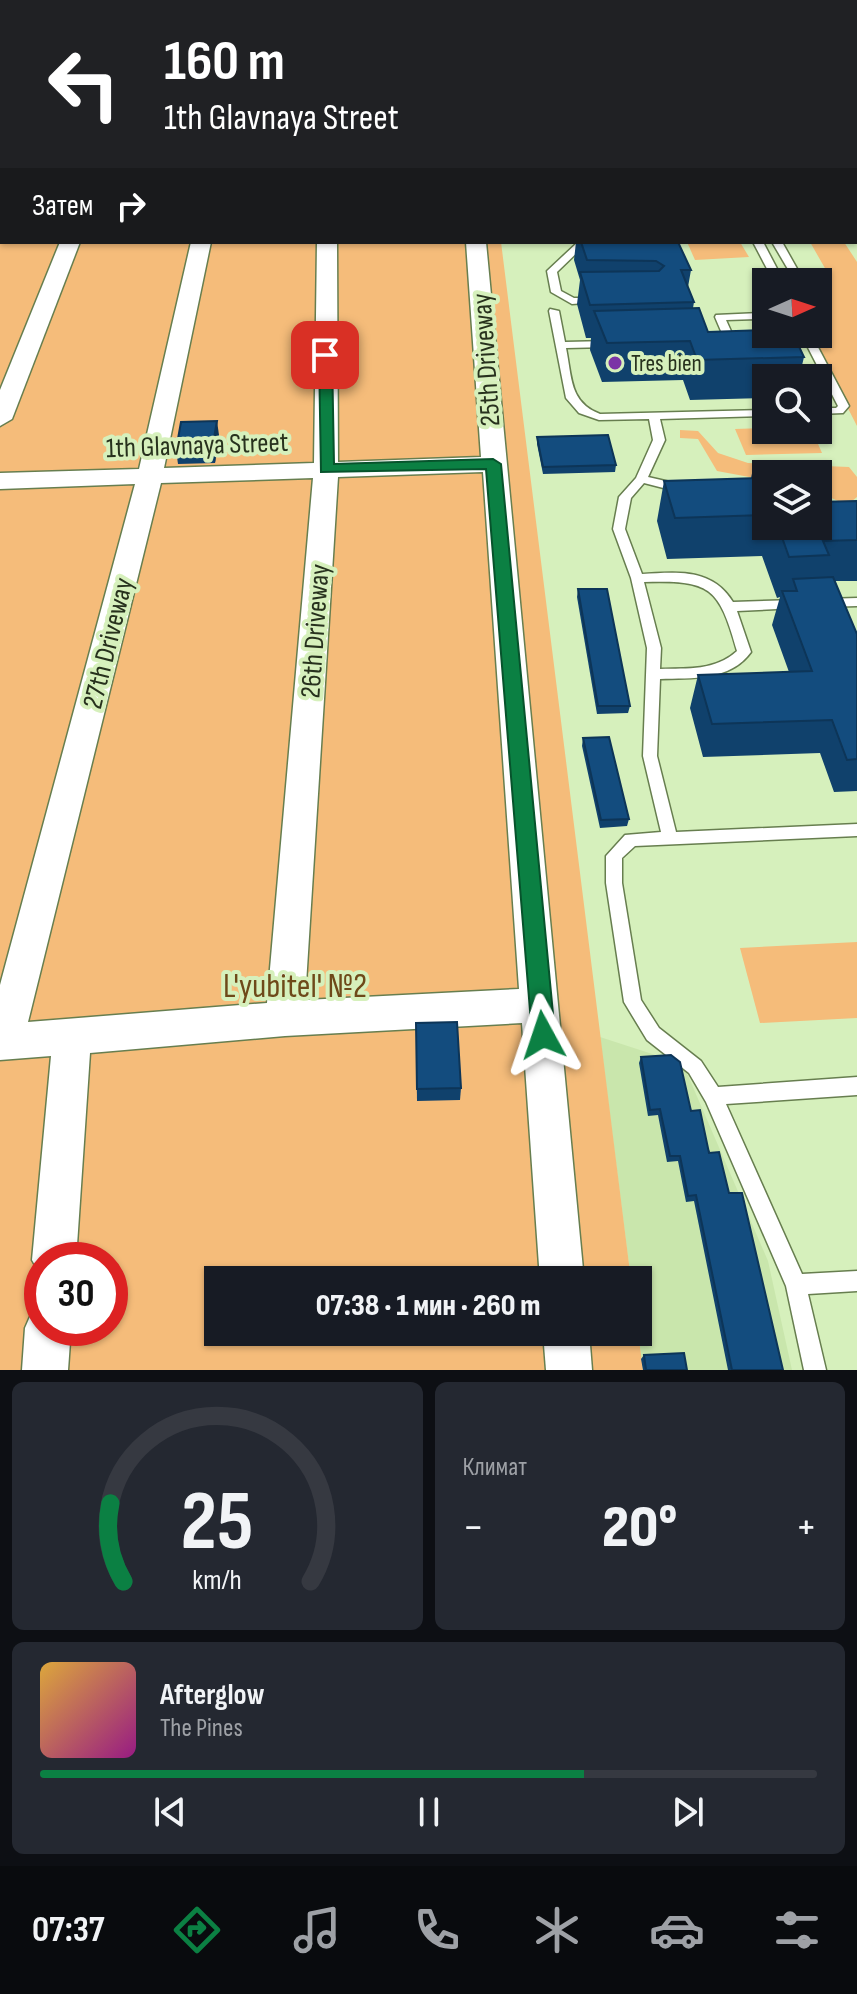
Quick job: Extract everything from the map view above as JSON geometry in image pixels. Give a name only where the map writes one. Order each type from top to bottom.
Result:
[{"type":"street","points":[[0,419],[69,244]]},
{"type":"street","name":"27th Driveway","points":[[2,1042],[150,476],[201,244]]},
{"type":"street","name":"26th Driveway","points":[[285,1019],[326,468],[327,244]]},
{"type":"street","name":"25th Driveway","points":[[476,244],[561,1266]]},
{"type":"street","name":"1th Glavnaya Street","points":[[0,481],[493,464]]},
{"type":"street","points":[[2,1042],[285,1019],[541,1005]]},
{"type":"street","points":[[55,1242],[72,1035]]},
{"type":"street","points":[[45,1370],[47,1346]]},
{"type":"street","points":[[567,1346],[569,1370]]},
{"type":"lane","points":[[581,244],[552,271],[556,292],[572,301],[604,300]]},
{"type":"lane","points":[[759,244],[772,268]]},
{"type":"lane","points":[[778,244],[792,268]]},
{"type":"lane","points":[[554,311],[571,398],[583,411],[599,417],[752,414]]},
{"type":"lane","points":[[704,341],[733,346],[720,317],[752,316]]},
{"type":"lane","points":[[561,345],[619,343]]},
{"type":"lane","points":[[814,348],[822,364]]},
{"type":"lane","points":[[805,357],[818,356]]},
{"type":"lane","points":[[832,383],[844,406],[839,411],[832,411]]},
{"type":"lane","points":[[654,417],[659,440],[641,479],[625,497],[619,529],[637,578],[654,648],[650,756],[670,838]]},
{"type":"lane","points":[[641,479],[697,491]]},
{"type":"lane","points":[[637,578],[691,576],[715,586],[732,607],[744,652],[733,665],[716,671],[655,674]]},
{"type":"lane","points":[[732,607],[857,602]]},
{"type":"lane","points":[[815,1370],[796,1285],[713,1096],[695,1067],[653,1034],[633,1002],[614,883],[614,856],[631,840],[857,830]]},
{"type":"lane","points":[[713,1096],[857,1086]]},
{"type":"lane","points":[[796,1285],[857,1281]]},
{"type":"shaded area","points":[[600,1037],[683,1064],[768,1261],[792,1370],[643,1370],[640,1346],[652,1346],[652,1266],[629,1266]]},
{"type":"green space","name":"L'yubitel' №2","points":[[0,244],[501,244],[629,1266],[204,1266],[204,1346],[640,1346],[643,1370],[0,1370]]},
{"type":"green space","points":[[688,244],[741,244],[749,257],[695,260]]},
{"type":"green space","points":[[811,244],[845,244],[857,262],[857,426],[832,377],[832,364],[825,364],[817,348],[832,348],[832,268],[825,268]]},
{"type":"green space","points":[[752,428],[752,444],[818,444],[822,453],[746,455],[735,429]]},
{"type":"green space","points":[[680,430],[698,431],[718,453],[752,463],[752,477],[717,471],[698,439],[680,438]]},
{"type":"green space","points":[[832,466],[849,467],[857,477],[857,497],[847,505],[832,498]]},
{"type":"green space","points":[[857,942],[857,1018],[760,1023],[740,948]]},
{"type":"building","points":[[582,244],[679,244],[691,270],[681,270],[694,302],[590,305],[580,272],[659,271],[664,266],[656,261],[587,260]]},
{"type":"building","points":[[699,308],[708,332],[752,330],[752,348],[800,348],[804,357],[697,360],[690,341],[607,343],[594,311]]},
{"type":"building","points":[[217,421],[212,449],[176,450],[181,422]]},
{"type":"building","points":[[608,435],[616,465],[543,467],[537,437]]},
{"type":"building","points":[[752,478],[752,515],[675,518],[664,481]]},
{"type":"building","points":[[857,501],[857,540],[823,541],[829,555],[789,557],[783,540],[832,540],[832,502]]},
{"type":"building","points":[[833,577],[857,634],[857,759],[847,760],[832,720],[712,724],[698,675],[812,671],[782,591],[797,591],[793,579]]},
{"type":"building","points":[[578,589],[607,589],[630,706],[598,706]]},
{"type":"building","points":[[609,737],[629,819],[601,820],[583,738]]},
{"type":"building","points":[[457,1022],[461,1088],[417,1089],[416,1023]]},
{"type":"building","points":[[671,1055],[680,1062],[691,1111],[700,1110],[709,1153],[719,1152],[729,1193],[742,1193],[783,1370],[732,1370],[696,1195],[688,1196],[680,1156],[670,1156],[660,1109],[650,1110],[641,1057]]},
{"type":"building","points":[[684,1353],[687,1370],[646,1370],[644,1355]]},
{"type":"place","name":"Tres bien","points":[[615,363]]},
{"type":"route","points":[[325,355],[326,468],[493,464],[543,1035]]}]
